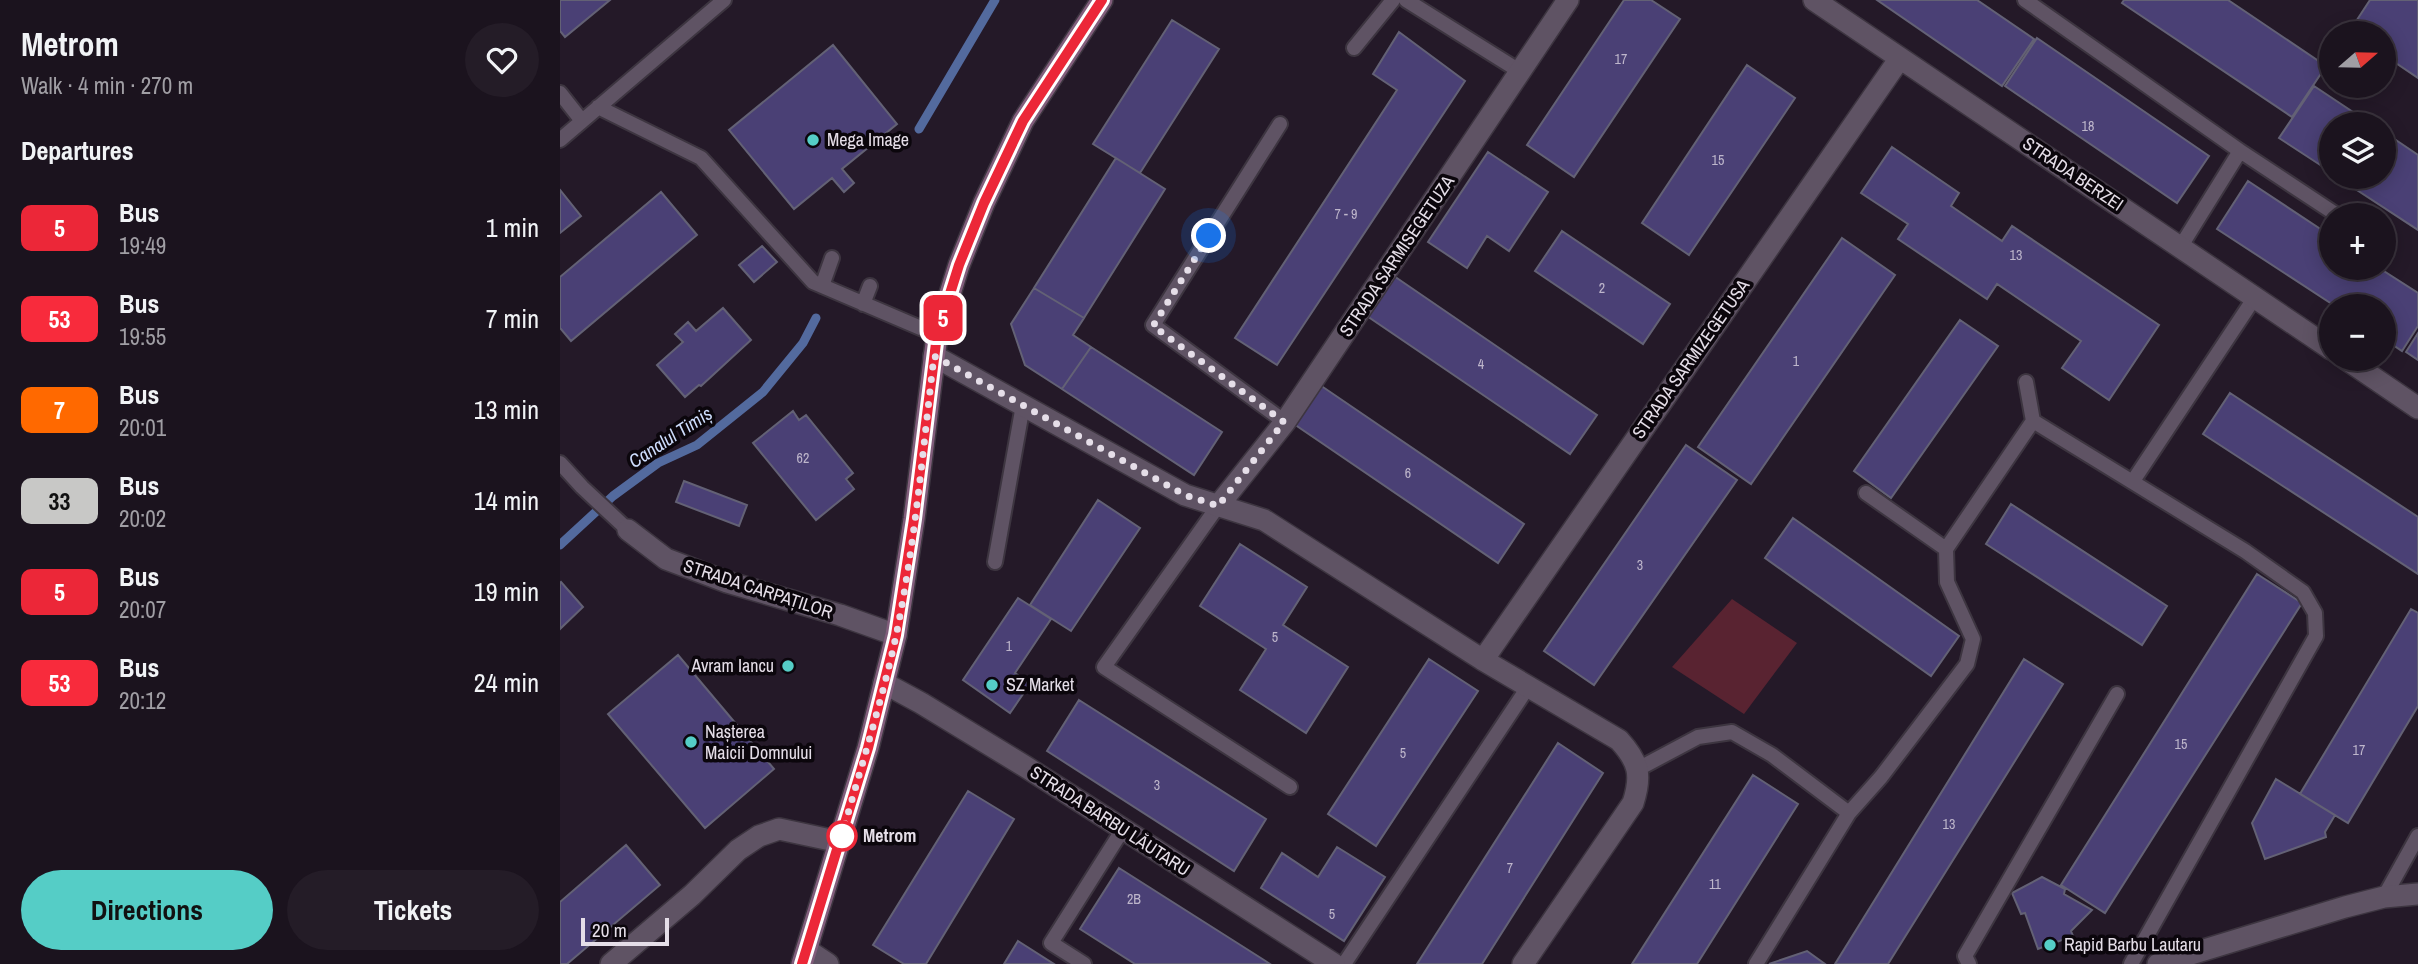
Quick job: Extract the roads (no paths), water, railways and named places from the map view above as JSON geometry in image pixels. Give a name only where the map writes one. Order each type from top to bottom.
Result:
[{"type":"main road","points":[[804,957],[840,842],[896,635],[936,346],[959,265],[984,203],[1023,121],[1102,0]]},
{"type":"street","name":"STRADA SARMISEGETUZA","points":[[1218,506],[1284,422],[1568,0]]},
{"type":"street","name":"STRADA BERZEI","points":[[1814,0],[2319,341]]},
{"type":"street","name":"STRADA SARMIZEGETUSA","points":[[1483,660],[1900,58]]},
{"type":"street","points":[[936,346],[1023,405],[1185,495],[1264,520],[1483,660],[1619,740],[1631,752],[1638,769],[1639,786],[1633,803],[1523,964]]},
{"type":"street","points":[[2364,371],[2418,408]]},
{"type":"street","name":"STRADA CARPAȚILOR","points":[[628,530],[666,559],[727,582],[840,615],[896,635]]},
{"type":"street","name":"STRADA BARBU LĂUTARU","points":[[884,683],[933,710],[1334,964]]},
{"type":"street","points":[[611,964],[692,895],[738,850],[759,836],[779,829],[840,842]]},
{"type":"street","points":[[2158,964],[2345,907],[2384,897],[2418,894]]},
{"type":"street","points":[[804,957],[828,964]]},
{"type":"lane","points":[[560,140],[724,0]]},
{"type":"lane","points":[[1353,48],[1393,0]]},
{"type":"lane","points":[[1406,0],[1521,72]]},
{"type":"lane","points":[[2025,0],[2319,203]]},
{"type":"lane","points":[[560,93],[582,121]]},
{"type":"lane","points":[[598,107],[701,158],[813,282],[863,304],[936,346]]},
{"type":"lane","points":[[1280,124],[1153,326],[1284,422]]},
{"type":"lane","points":[[2181,246],[2240,151]]},
{"type":"lane","points":[[822,286],[832,258]]},
{"type":"lane","points":[[863,304],[870,286]]},
{"type":"lane","points":[[2133,481],[2255,297]]},
{"type":"lane","points":[[1756,964],[1849,813],[1881,777],[1967,664],[1973,639],[1947,582],[1945,548],[2033,421],[2026,382]]},
{"type":"lane","points":[[995,562],[1023,405]]},
{"type":"lane","points":[[2033,421],[2245,551],[2303,592],[2315,613],[2316,636],[2130,964]]},
{"type":"lane","points":[[560,463],[628,530]]},
{"type":"lane","points":[[1866,493],[1945,548]]},
{"type":"lane","points":[[1218,506],[1104,667],[1290,787]]},
{"type":"lane","points":[[1344,964],[1528,687]]},
{"type":"lane","points":[[1969,964],[1965,956],[2117,694]]},
{"type":"lane","points":[[1638,769],[1698,737],[1732,732],[1772,755],[1849,813]]},
{"type":"lane","points":[[1084,964],[1051,943],[1123,829]]},
{"type":"lane","points":[[2384,897],[2418,836]]},
{"type":"waterway","name":"Canalul Timiș","points":[[919,129],[995,0]]},
{"type":"waterway","name":"Canalul Timiș","points":[[560,545],[613,496],[658,463],[697,445],[763,392],[803,343],[816,318]]},
{"type":"place","name":"Mega Image","points":[[813,140]]},
{"type":"place","name":"Avram Iancu","points":[[788,666]]},
{"type":"place","name":"SZ Market","points":[[992,685]]},
{"type":"place","name":"Nașterea Maicii Domnului","points":[[691,742]]},
{"type":"place","name":"Metrom","points":[[842,836]]},
{"type":"place","name":"Rapid Barbu Lautaru","points":[[2050,945]]}]
